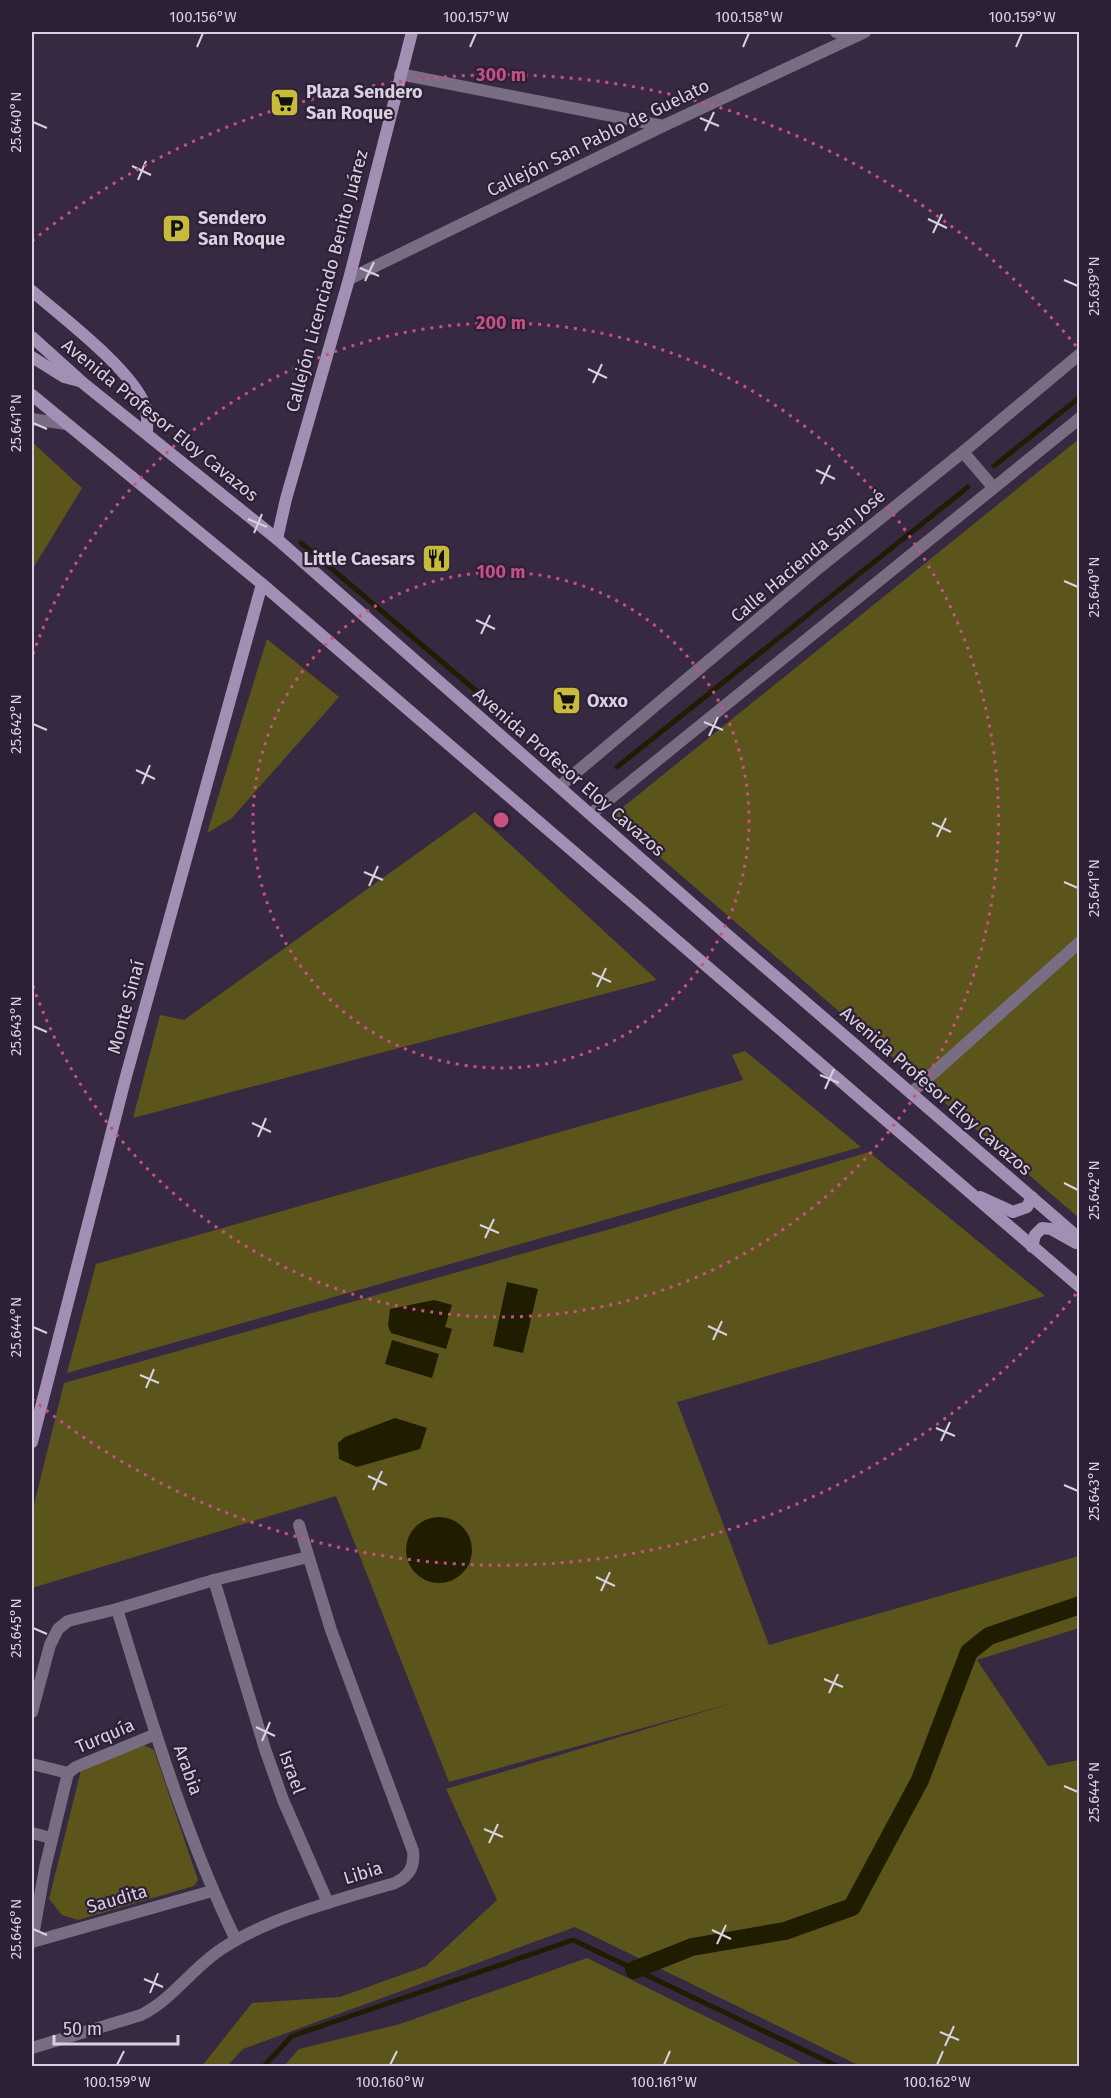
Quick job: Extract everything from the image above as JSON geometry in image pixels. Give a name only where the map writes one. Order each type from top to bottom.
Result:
[{"type":"main road","name":"Callejón Licenciado Benito Juárez","points":[[277,539],[286,498],[349,279],[412,32]]},
{"type":"main road","points":[[32,291],[107,357],[133,385],[145,406],[148,417],[147,433]]},
{"type":"main road","name":"Avenida Profesor Eloy Cavazos","points":[[32,337],[83,383],[277,539],[723,931],[1080,1239]]},
{"type":"main road","points":[[32,357],[64,377],[83,383]]},
{"type":"main road","points":[[32,395],[262,584],[1080,1287]]},
{"type":"main road","name":"Monte Sinaí","points":[[32,1442],[131,1058],[262,584]]},
{"type":"main road","points":[[966,1190],[1013,1212],[1027,1207],[1032,1197]]},
{"type":"main road","points":[[1032,1247],[1035,1235],[1042,1228],[1051,1229],[1080,1245]]},
{"type":"street","points":[[836,32],[860,34]]},
{"type":"street","name":"Callejón San Pablo de Guelato","points":[[349,279],[663,126],[860,34]]},
{"type":"street","points":[[400,74],[663,126]]},
{"type":"street","name":"Calle Hacienda San José","points":[[560,786],[820,567],[1080,354]]},
{"type":"street","points":[[591,814],[1080,418]]},
{"type":"street","points":[[32,419],[66,424]]},
{"type":"street","points":[[963,452],[993,488]]},
{"type":"street","points":[[911,1093],[1080,942]]},
{"type":"street","name":"Libia","points":[[32,2048],[124,2021],[154,2008],[205,1961],[236,1940],[328,1903],[402,1879],[411,1870],[414,1858],[343,1664],[299,1525]]},
{"type":"street","points":[[32,1712],[54,1636],[58,1629],[68,1621],[214,1580],[308,1557]]},
{"type":"street","name":"Israel","points":[[214,1580],[265,1749],[283,1800],[328,1903]]},
{"type":"street","name":"Arabia","points":[[117,1609],[156,1734],[212,1891],[236,1940]]},
{"type":"street","name":"Turquía","points":[[68,1773],[76,1767],[156,1734]]},
{"type":"street","points":[[32,1764],[68,1773],[51,1838],[32,1942]]},
{"type":"street","points":[[32,1833],[51,1838]]},
{"type":"street","points":[[32,1865],[45,1868]]},
{"type":"street","name":"Saudita","points":[[32,1942],[212,1891]]},
{"type":"shaded area","points":[[1079,439],[1079,1218],[612,816]]},
{"type":"shaded area","points":[[32,442],[82,488],[32,570]]},
{"type":"shaded area","points":[[267,639],[339,697],[232,818],[207,833]]},
{"type":"shaded area","points":[[475,812],[657,980],[133,1118],[160,1015],[184,1020]]},
{"type":"shaded area","points":[[745,1051],[861,1147],[67,1373],[96,1264],[743,1080],[732,1055]]},
{"type":"shaded area","points":[[869,1152],[1045,1296],[677,1402],[769,1645],[1079,1556],[1079,1628],[977,1660],[1048,1766],[1079,1760],[1079,2066],[860,2066],[575,1927],[243,2049],[227,2066],[202,2066],[252,2003],[340,1997],[426,1966],[497,1900],[446,1789],[733,1703],[449,1782],[336,1496],[32,1588],[32,1513],[64,1383],[621,1226]]},
{"type":"shaded area","points":[[507,1282],[538,1289],[523,1353],[493,1346]]},
{"type":"shaded area","points":[[434,1300],[452,1305],[445,1327],[452,1329],[446,1349],[391,1333],[388,1326],[390,1309]]},
{"type":"shaded area","points":[[392,1340],[439,1354],[432,1378],[385,1364]]},
{"type":"shaded area","points":[[395,1418],[427,1428],[420,1449],[357,1467],[339,1459],[338,1443],[345,1437]]},
{"type":"shaded area","points":[[439,1517],[451,1520],[462,1527],[469,1538],[472,1550],[469,1562],[462,1573],[451,1580],[439,1583],[427,1580],[416,1573],[409,1562],[406,1550],[409,1538],[416,1527],[427,1520]]},
{"type":"shaded area","points":[[144,1745],[154,1750],[198,1880],[194,1886],[78,1920],[62,1915],[49,1899],[81,1770]]},
{"type":"shaded area","points":[[587,1958],[806,2066],[284,2066],[299,2049],[400,2024]]},
{"type":"waterway","points":[[994,466],[1080,397]]},
{"type":"waterway","points":[[617,767],[968,487]]},
{"type":"waterway","points":[[301,543],[487,700]]},
{"type":"waterway","points":[[634,1970],[692,1947],[785,1931],[852,1907],[920,1780],[969,1652],[989,1636],[1080,1605]]},
{"type":"waterway","points":[[264,2066],[292,2036],[573,1940],[837,2066]]},
{"type":"place","name":"Plaza Sendero San Roque","points":[[285,102]]},
{"type":"place","name":"Sendero San Roque","points":[[177,228]]},
{"type":"place","name":"Little Caesars","points":[[436,559]]},
{"type":"place","name":"Oxxo","points":[[566,701]]}]
